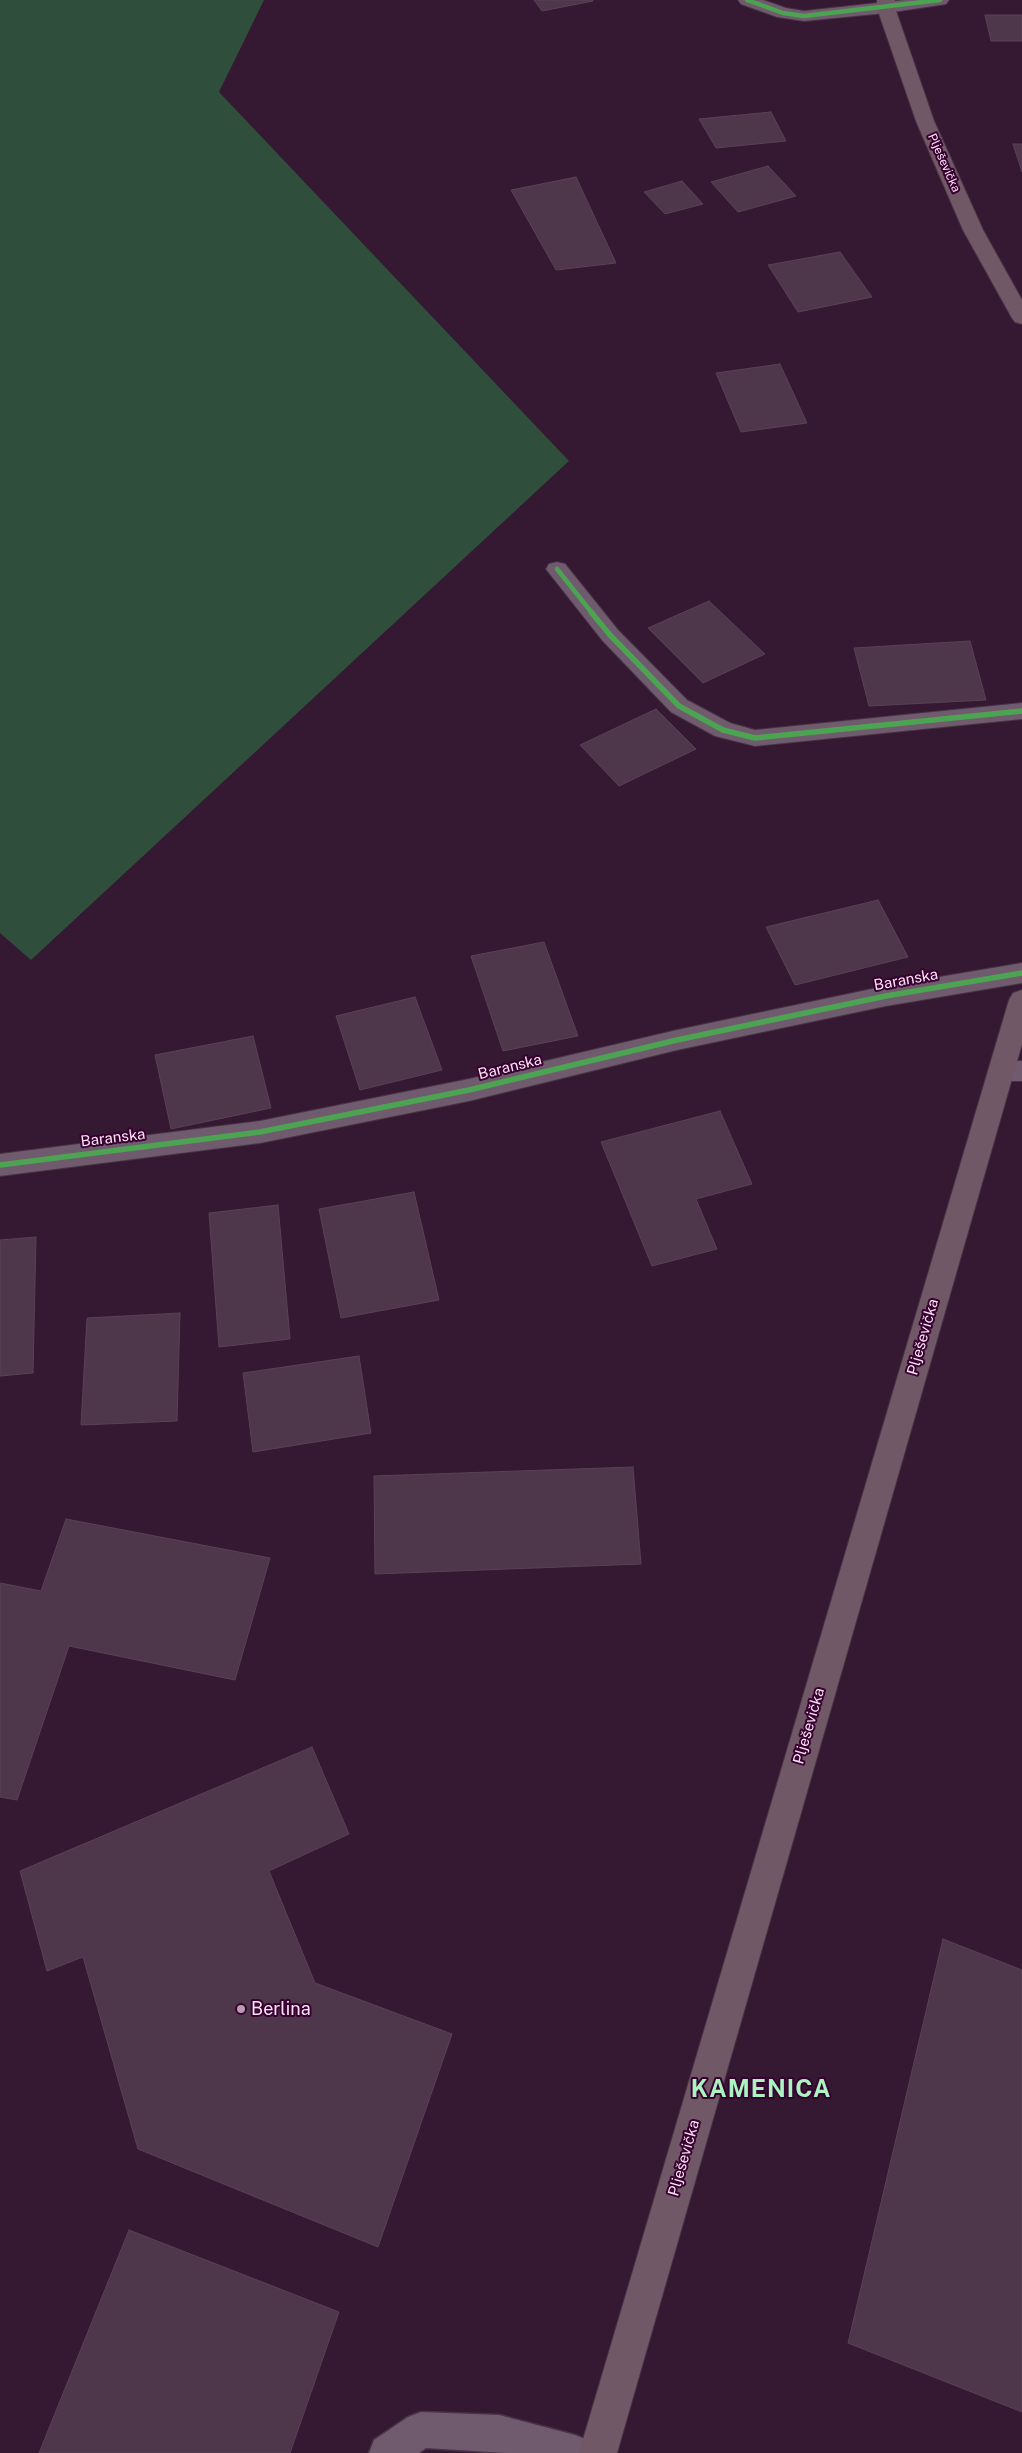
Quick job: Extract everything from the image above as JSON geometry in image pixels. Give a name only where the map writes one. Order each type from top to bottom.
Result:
[{"type":"main road","name":"Plješevička","points":[[886,4],[925,121],[973,230],[1022,318]]},
{"type":"main road","name":"Plješevička","points":[[598,2453],[1012,1071],[1022,1000]]},
{"type":"street","points":[[747,0],[783,13],[804,16],[886,4],[940,0]]},
{"type":"street","points":[[557,569],[610,635],[679,706],[723,730],[755,738],[1022,711]]},
{"type":"street","name":"Baranska","points":[[0,1165],[260,1132],[469,1090],[677,1040],[819,1010],[1022,973]]},
{"type":"lane","points":[[387,2453],[421,2430],[499,2433],[575,2453]]},
{"type":"green space","points":[[0,0],[264,0],[219,92],[569,461],[31,960],[0,933]]},
{"type":"building","points":[[534,0],[593,0],[593,1],[542,11]]},
{"type":"building","points":[[985,15],[1022,15],[1022,41],[991,41]]},
{"type":"building","points":[[771,112],[786,141],[716,148],[699,119]]},
{"type":"building","points":[[1013,144],[1022,144],[1022,172]]},
{"type":"building","points":[[768,166],[796,196],[738,212],[711,182]]},
{"type":"building","points":[[576,177],[616,263],[556,270],[511,190]]},
{"type":"building","points":[[682,181],[703,204],[665,214],[644,192]]},
{"type":"building","points":[[840,252],[872,297],[798,312],[768,265]]},
{"type":"building","points":[[780,364],[807,423],[741,432],[716,373]]},
{"type":"building","points":[[709,601],[765,654],[703,683],[648,628]]},
{"type":"building","points":[[970,641],[986,700],[869,706],[854,648]]},
{"type":"building","points":[[656,709],[696,749],[619,786],[580,745]]},
{"type":"building","points":[[878,900],[908,957],[795,985],[766,927]]},
{"type":"building","points":[[544,942],[578,1036],[503,1051],[471,956]]},
{"type":"building","points":[[415,997],[442,1070],[360,1090],[336,1016]]},
{"type":"building","points":[[253,1036],[271,1108],[171,1129],[155,1055]]},
{"type":"building","points":[[720,1111],[752,1184],[696,1199],[717,1249],[652,1266],[601,1142]]},
{"type":"building","points":[[414,1192],[439,1300],[341,1318],[319,1209]]},
{"type":"building","points":[[278,1205],[290,1339],[219,1347],[209,1213]]},
{"type":"building","points":[[36,1237],[33,1373],[0,1376],[0,1240]]},
{"type":"building","points":[[180,1313],[177,1421],[81,1425],[87,1318]]},
{"type":"building","points":[[359,1356],[371,1433],[253,1452],[243,1373]]},
{"type":"building","points":[[633,1467],[641,1564],[375,1574],[374,1476]]},
{"type":"building","points":[[66,1519],[270,1558],[235,1680],[69,1646],[17,1800],[0,1797],[0,1583],[41,1591]]},
{"type":"building","name":"Berlina","points":[[312,1747],[349,1834],[269,1871],[315,1983],[452,2034],[378,2247],[138,2149],[83,1957],[47,1971],[20,1871]]},
{"type":"building","points":[[943,1939],[1022,1970],[1022,2412],[848,2343]]},
{"type":"building","points":[[129,2230],[339,2312],[290,2453],[39,2453]]},
{"type":"cycle path","points":[[747,0],[783,13],[804,16],[886,8],[940,0]]},
{"type":"cycle path","points":[[557,569],[610,635],[679,706],[723,730],[755,738],[1022,711]]},
{"type":"cycle path","points":[[0,1165],[260,1132],[469,1090],[677,1040],[886,996],[1022,973]]},
{"type":"place","name":"Berlina","points":[[241,2009]]},
{"type":"district","name":"KAMENICA","points":[[761,2090]]}]
